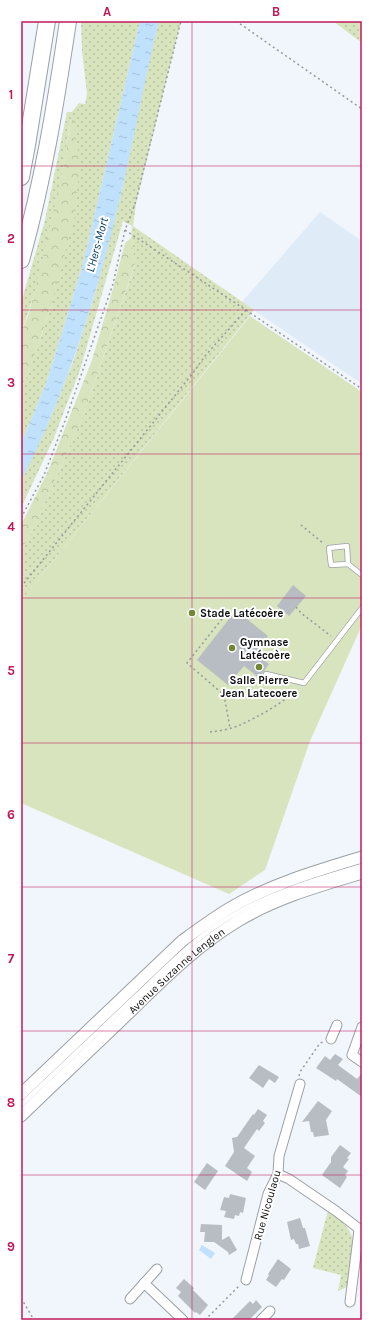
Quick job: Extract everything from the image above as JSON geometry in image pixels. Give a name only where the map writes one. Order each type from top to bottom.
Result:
[{"type":"highway","points":[[21,177],[47,21]]},
{"type":"highway","points":[[21,260],[41,184],[51,131],[68,21]]},
{"type":"street","name":"Avenue Suzanne Lenglen","points":[[21,1094],[182,941],[210,920],[244,901],[292,878],[362,857]]},
{"type":"street","name":"Avenue Suzanne Lenglen","points":[[21,1116],[187,958],[218,934],[239,920],[271,904],[300,892],[362,873]]},
{"type":"street","points":[[328,1040],[337,1025]]},
{"type":"street","points":[[362,1027],[352,1055],[362,1062]]},
{"type":"street","name":"Rue Nicoulaou","points":[[246,1280],[268,1194],[278,1174],[279,1156],[300,1084]]},
{"type":"street","points":[[278,1174],[289,1179],[361,1230],[350,1302]]},
{"type":"street","points":[[130,1298],[157,1269]]},
{"type":"street","points":[[144,1283],[183,1320]]},
{"type":"street","points":[[261,1320],[270,1311]]},
{"type":"lane","points":[[348,564],[347,546],[329,548],[331,565],[348,564],[362,575]]},
{"type":"lane","points":[[266,674],[304,682],[362,608]]},
{"type":"lane","points":[[21,1105],[181,953],[214,927],[234,914],[267,897],[296,886],[362,866]]},
{"type":"path","points":[[21,518],[44,474],[84,370],[113,284],[124,230],[135,204],[181,21]]},
{"type":"path","points":[[236,21],[362,109]]},
{"type":"path","points":[[124,230],[246,310],[362,389]]},
{"type":"path","points":[[21,587],[193,373],[205,356],[246,310]]},
{"type":"path","points":[[301,525],[329,548]]},
{"type":"path","points":[[296,607],[301,613],[326,633],[338,640]]},
{"type":"path","points":[[222,619],[187,663],[224,695],[230,728]]},
{"type":"path","points":[[210,732],[240,725],[274,707],[295,692],[304,682]]},
{"type":"path","points":[[300,1084],[297,1082],[300,1072],[320,1043],[328,1040]]},
{"type":"path","points":[[205,1320],[246,1280]]},
{"type":"path","points":[[21,1298],[34,1320]]},
{"type":"shaded area","points":[[320,212],[362,241],[362,384],[242,302]]},
{"type":"green space","points":[[81,21],[140,21],[83,264],[47,381],[21,444],[21,389],[51,307],[72,114],[64,165],[46,250],[35,292],[21,333],[21,303],[45,220],[67,112],[72,112],[79,103],[85,104],[87,94],[82,51]]},
{"type":"green space","points":[[159,21],[181,21],[136,204],[133,226],[254,310],[21,601],[21,552],[36,523],[83,416],[135,265],[131,238],[132,226],[123,221],[80,370],[53,440],[21,508],[21,482],[49,421],[73,362],[95,294],[122,190],[148,64]]},
{"type":"green space","points":[[333,21],[362,21],[362,43]]},
{"type":"green space","points":[[72,112],[80,163],[75,214],[51,307],[21,389],[21,333],[29,313],[41,266],[64,164]]},
{"type":"green space","points":[[131,238],[135,264],[83,416],[36,523],[21,552],[21,525],[48,471],[92,360],[125,243]]},
{"type":"green space","name":"Stade Latécoère","points":[[250,316],[362,392],[362,625],[310,741],[265,870],[229,894],[21,803],[21,601]]},
{"type":"green space","points":[[328,1210],[347,1227],[353,1241],[348,1285],[338,1291],[341,1275],[313,1268]]},
{"type":"water","name":"L'Hers-Mort","points":[[140,21],[159,21],[108,249],[91,307],[61,393],[21,482],[21,444],[47,381],[83,264]]},
{"type":"water","points":[[202,1245],[215,1253],[211,1259],[199,1250]]},
{"type":"building","points":[[293,585],[306,596],[289,616],[277,606]]},
{"type":"building","name":"Gymnase Latécoère","points":[[236,610],[268,636],[254,653],[269,664],[259,678],[244,666],[228,685],[197,660]]},
{"type":"building","points":[[335,1054],[343,1059],[338,1065],[357,1079],[362,1073],[362,1097],[337,1079],[336,1081],[316,1068],[325,1056],[330,1060]]},
{"type":"building","points":[[259,1065],[279,1077],[275,1083],[269,1079],[263,1088],[249,1078]]},
{"type":"building","points":[[318,1101],[332,1111],[326,1120],[329,1135],[314,1137],[313,1132],[311,1132],[309,1121],[302,1122]]},
{"type":"building","points":[[258,1109],[267,1115],[263,1121],[265,1123],[259,1131],[257,1129],[244,1148],[255,1156],[247,1168],[252,1172],[247,1181],[225,1166],[234,1152],[232,1138],[237,1137]]},
{"type":"building","points":[[340,1145],[351,1153],[347,1158],[349,1159],[343,1167],[348,1171],[345,1175],[347,1177],[340,1188],[322,1175],[331,1162],[331,1157]]},
{"type":"building","points":[[207,1163],[218,1171],[205,1190],[194,1182]]},
{"type":"building","points":[[230,1194],[246,1198],[243,1213],[240,1212],[239,1216],[235,1215],[234,1219],[224,1217],[226,1211],[220,1210],[224,1197],[229,1198]]},
{"type":"building","points":[[300,1218],[303,1228],[305,1228],[310,1246],[299,1249],[298,1244],[296,1244],[294,1239],[291,1240],[287,1222]]},
{"type":"building","points":[[201,1224],[222,1225],[222,1240],[229,1236],[237,1250],[229,1255],[228,1252],[214,1242],[204,1242],[205,1232],[200,1232]]},
{"type":"building","points":[[278,1259],[291,1269],[284,1280],[282,1279],[276,1287],[266,1280],[269,1275],[268,1274]]},
{"type":"building","points":[[184,1279],[194,1288],[193,1290],[208,1305],[200,1315],[196,1312],[195,1313],[178,1296],[181,1292],[176,1288]]},
{"type":"building","points":[[256,1300],[262,1307],[249,1320],[231,1320],[250,1301],[253,1304]]},
{"type":"place","name":"Stade Latécoère","points":[[192,613]]},
{"type":"place","name":"Gymnase Latécoère","points":[[232,648]]},
{"type":"place","name":"Salle Pierre Jean Latecoere","points":[[259,667]]}]
